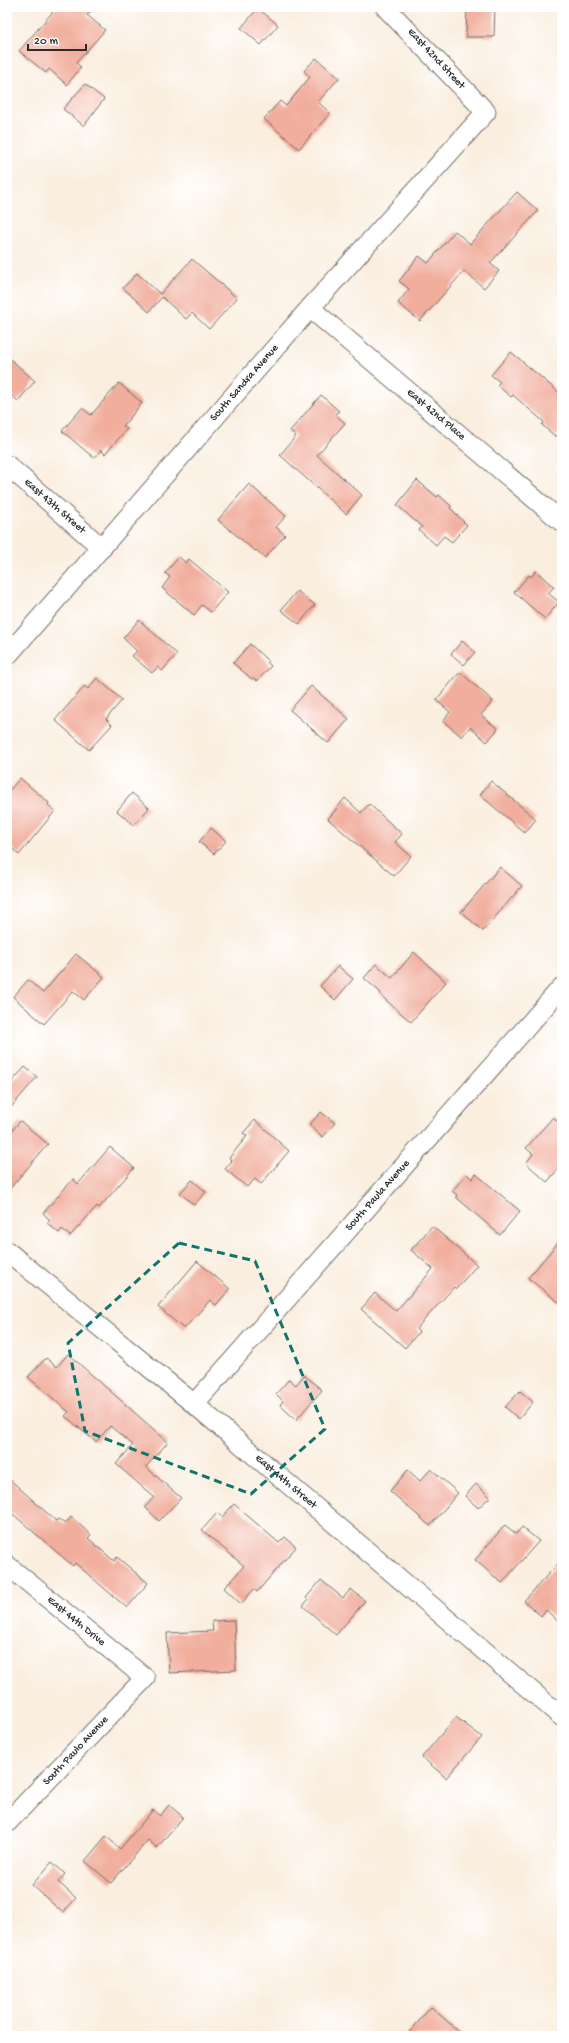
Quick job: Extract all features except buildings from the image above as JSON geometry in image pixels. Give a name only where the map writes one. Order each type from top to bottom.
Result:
[{"type":"street","name":"East 42nd Street","points":[[391,9],[486,112]]},
{"type":"street","name":"South Sandra Avenue","points":[[7,656],[310,308],[486,112]]},
{"type":"street","name":"East 42nd Place","points":[[310,308],[562,522]]},
{"type":"street","name":"East 43th Street","points":[[7,464],[102,548]]},
{"type":"street","name":"South Paula Avenue","points":[[194,1404],[562,988]]},
{"type":"street","name":"East 44th Street","points":[[7,1251],[194,1404],[562,1717]]},
{"type":"street","name":"East 44th Drive","points":[[7,1565],[145,1678]]},
{"type":"street","name":"South Paulo Avenue","points":[[7,1823],[145,1678]]},
{"type":"highlighted area","points":[[179,1243],[255,1261],[325,1429],[251,1494],[85,1431],[68,1343]]}]
